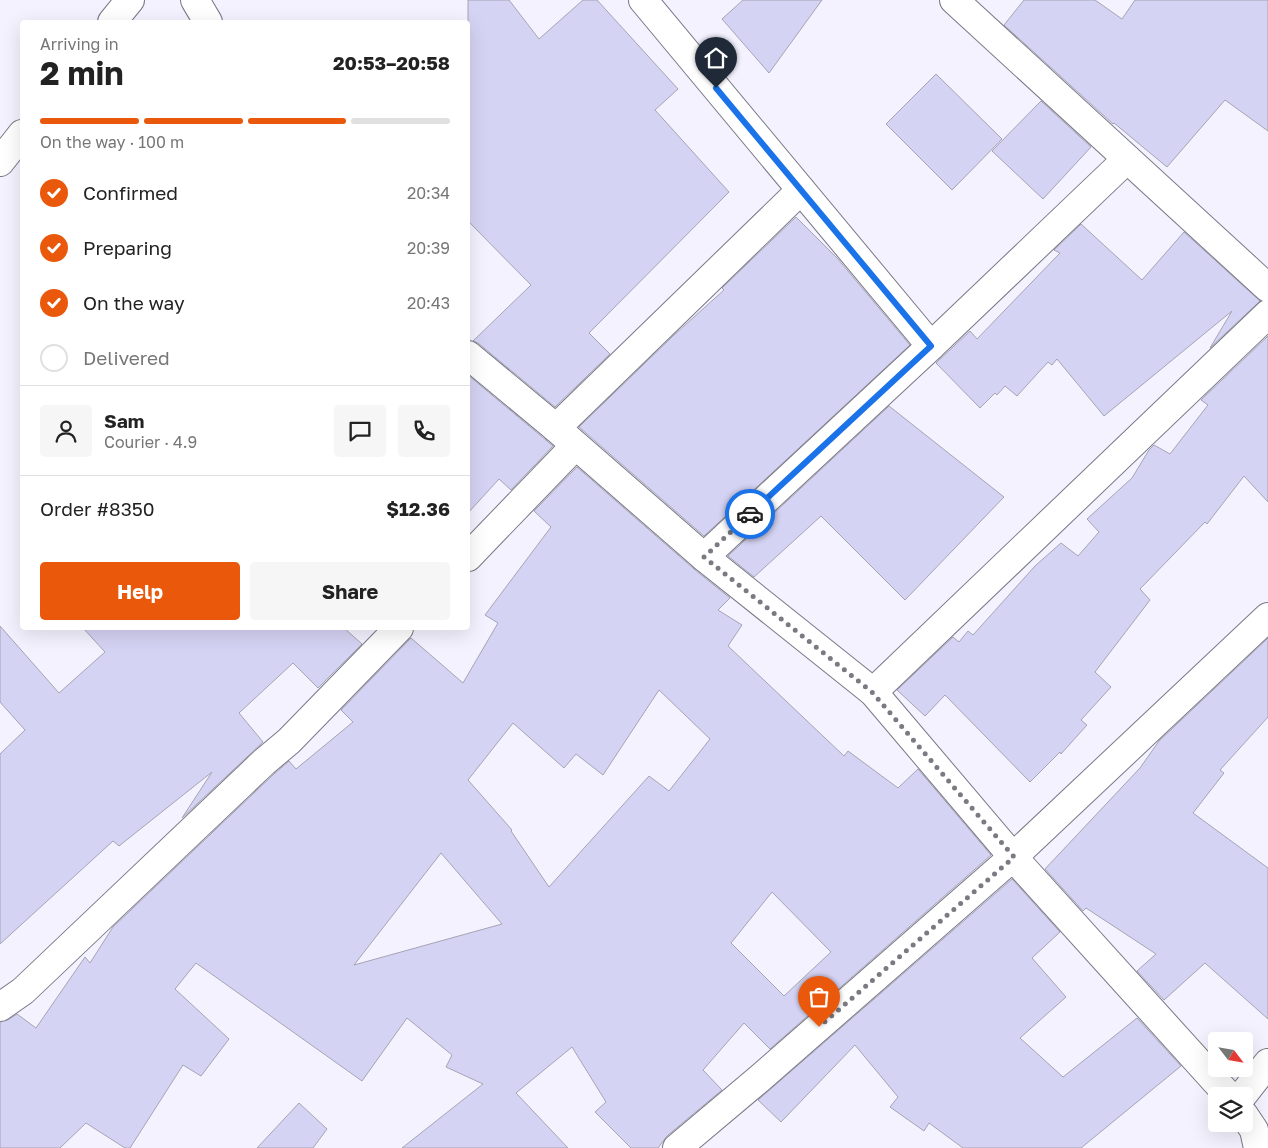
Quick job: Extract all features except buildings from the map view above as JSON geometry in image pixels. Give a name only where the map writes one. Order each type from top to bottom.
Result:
[{"type":"street","points":[[114,20],[130,0]]},
{"type":"street","points":[[195,0],[207,20]]},
{"type":"street","points":[[642,0],[931,346]]},
{"type":"street","points":[[954,0],[1268,288]]},
{"type":"street","points":[[0,162],[20,137]]},
{"type":"street","points":[[704,557],[931,346],[1127,159]]},
{"type":"street","points":[[470,555],[566,437],[801,190]]},
{"type":"street","points":[[872,692],[1268,314]]},
{"type":"street","points":[[470,357],[704,557],[872,692],[1014,857],[1221,1087]]},
{"type":"street","points":[[677,1148],[1014,857],[1268,617]]},
{"type":"street","points":[[0,1007],[23,991],[264,762],[289,741],[397,630]]},
{"type":"street","points":[[1249,1087],[1268,1063]]},
{"type":"street","points":[[1253,1128],[1258,1148]]},
{"type":"way so far","points":[[750,514],[704,557],[872,692],[1014,857],[819,1027]]},
{"type":"route","points":[[716,88],[931,346],[750,514]]}]
